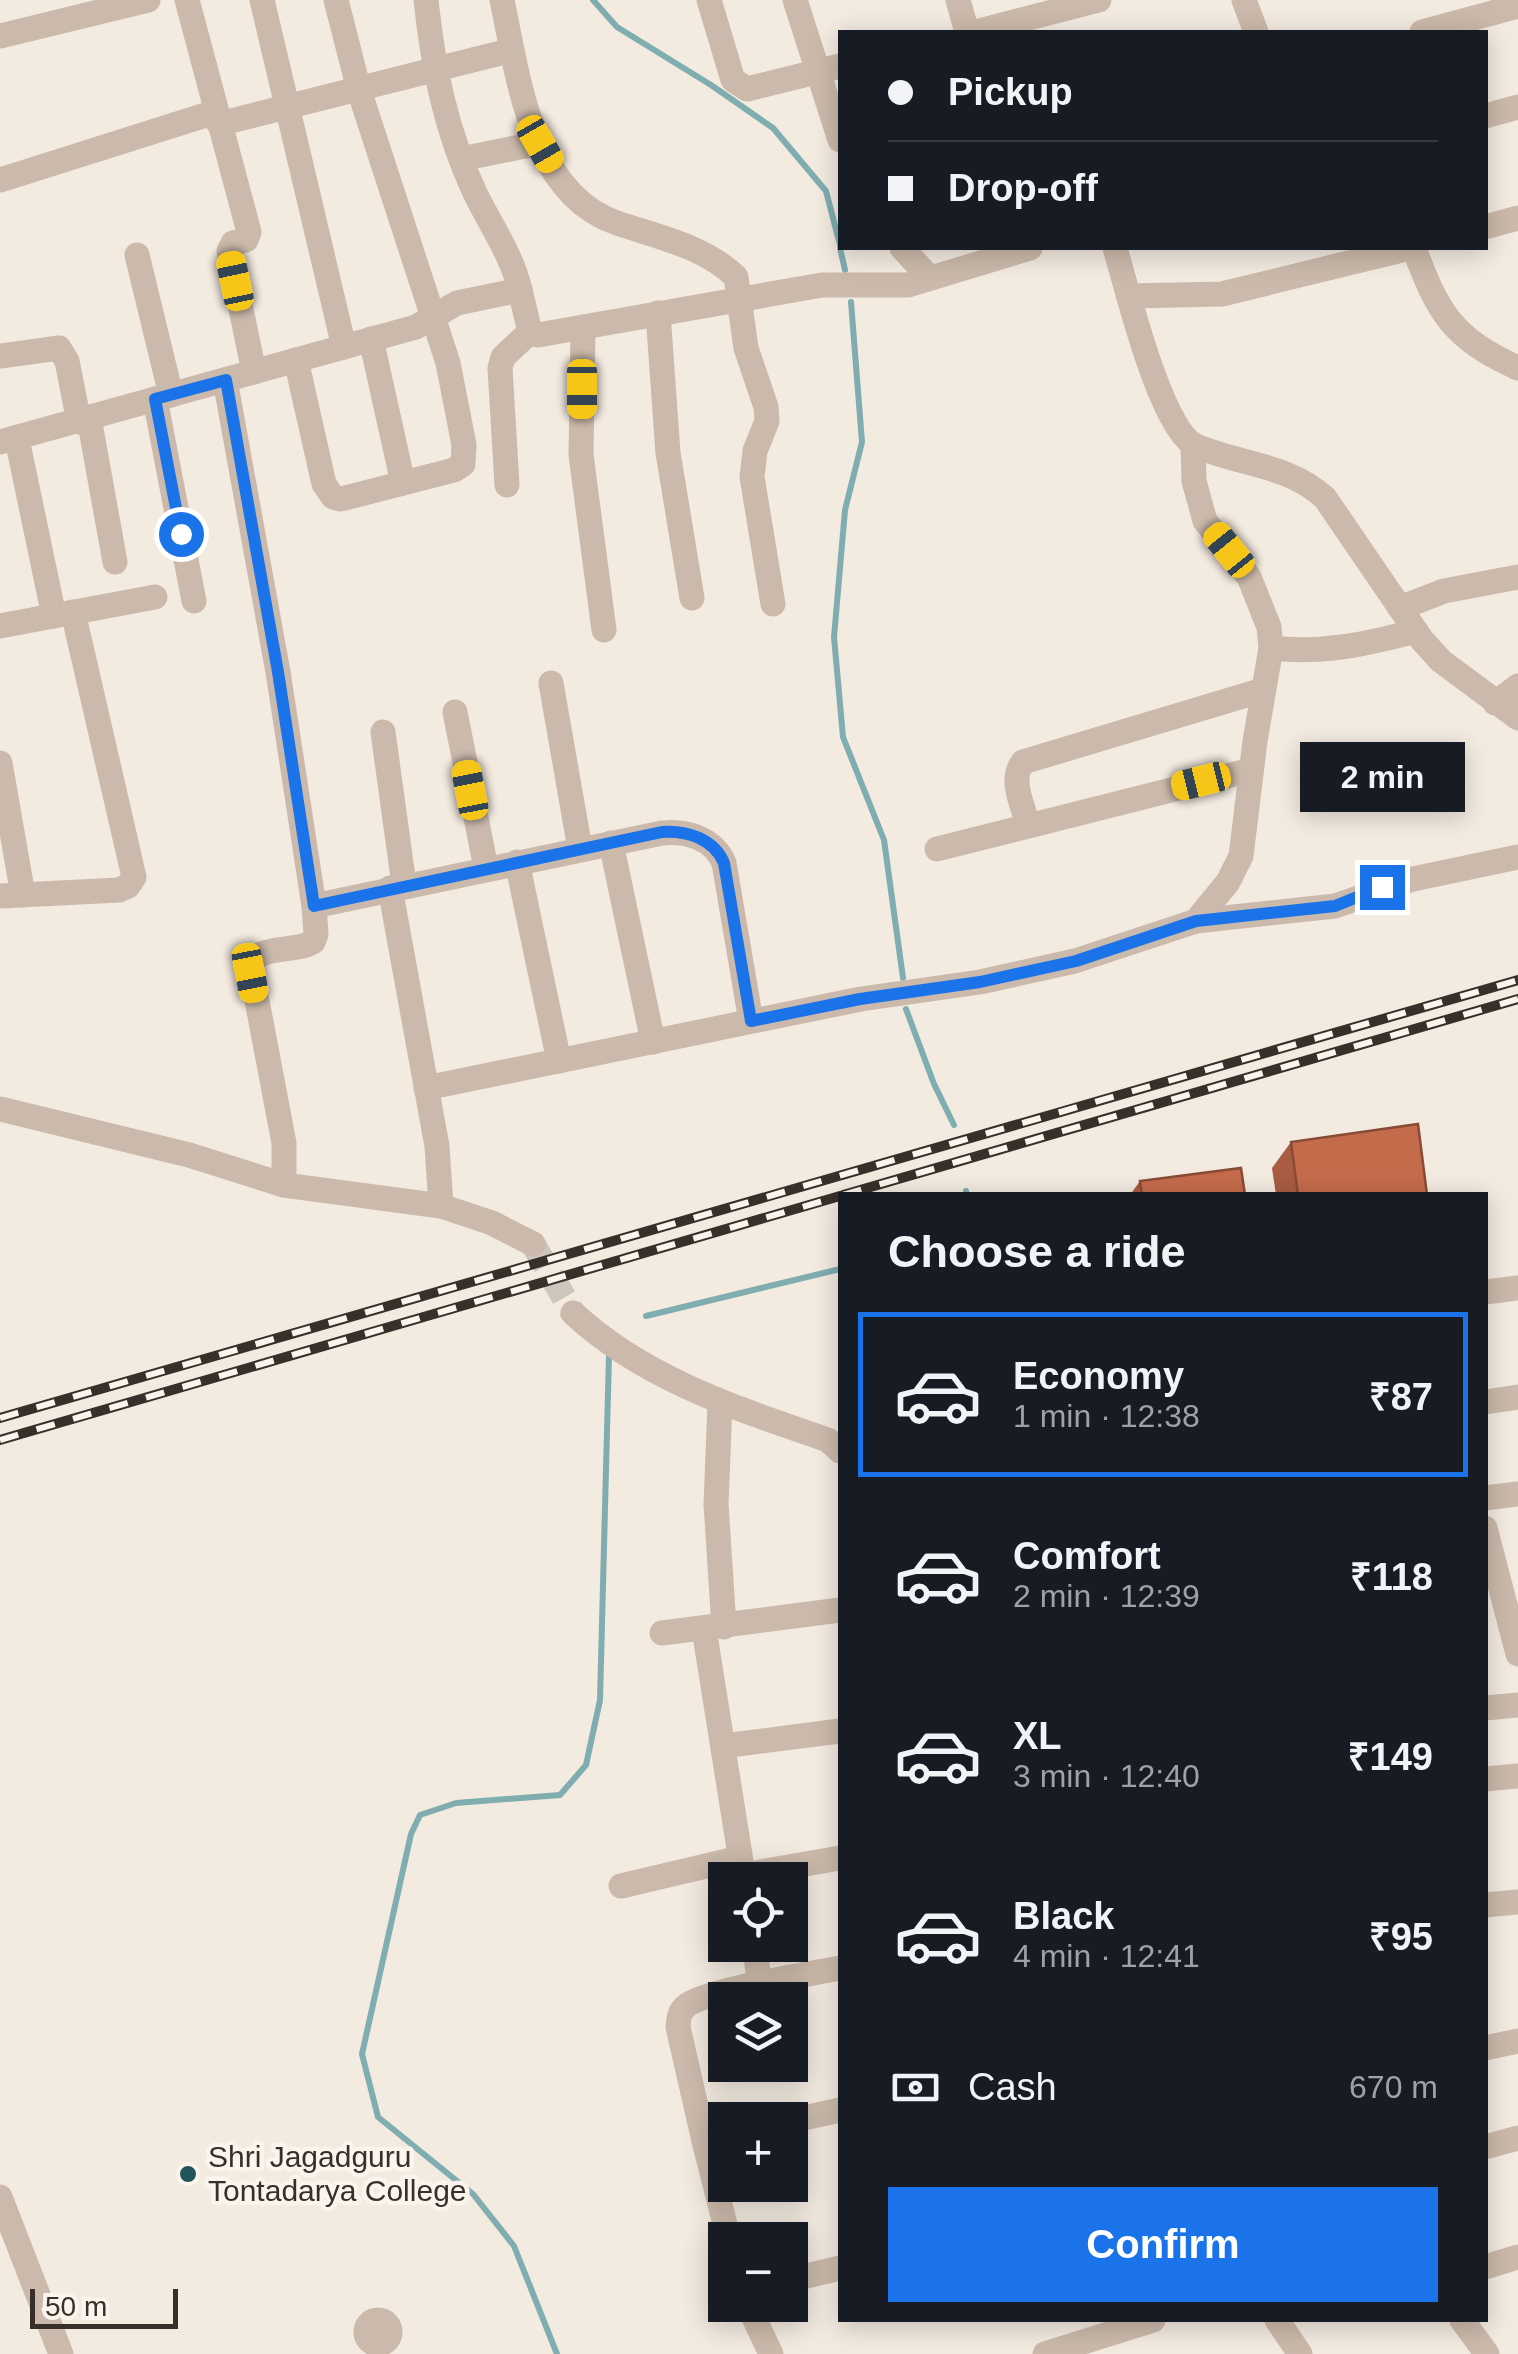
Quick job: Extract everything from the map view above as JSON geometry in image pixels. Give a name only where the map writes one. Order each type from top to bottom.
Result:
[{"type":"street","points":[[0,36],[148,0]]},
{"type":"street","points":[[188,0],[249,232],[246,240],[228,250],[254,372]]},
{"type":"street","points":[[262,0],[344,347]]},
{"type":"street","points":[[296,360],[326,492],[341,499],[454,470],[463,464],[465,456],[448,362],[359,90],[336,0]]},
{"type":"street","points":[[426,0],[434,70],[461,159],[515,269],[530,332]]},
{"type":"street","points":[[502,0],[524,106],[540,144],[572,195],[613,222],[677,242],[736,277],[746,348],[766,407],[767,420],[754,451],[752,478],[773,604]]},
{"type":"street","points":[[709,0],[728,68],[738,86],[746,89],[828,69]]},
{"type":"street","points":[[795,0],[828,69],[838,128]]},
{"type":"street","points":[[958,0],[966,30]]},
{"type":"street","points":[[984,30],[1099,0]]},
{"type":"street","points":[[1244,0],[1255,30]]},
{"type":"street","points":[[1429,30],[1518,6]]},
{"type":"street","points":[[219,124],[512,50]]},
{"type":"street","points":[[1488,115],[1518,107]]},
{"type":"street","points":[[0,180],[212,113],[219,124]]},
{"type":"street","points":[[461,159],[540,144]]},
{"type":"street","points":[[1488,226],[1518,218]]},
{"type":"street","points":[[904,250],[930,278]]},
{"type":"street","points":[[1116,250],[1170,417],[1180,434],[1193,445],[1309,483],[1325,498],[1416,631],[1441,660],[1518,718]]},
{"type":"street","points":[[1129,296],[1222,294],[1404,250]]},
{"type":"street","points":[[1413,250],[1437,306],[1453,327],[1518,368]]},
{"type":"street","points":[[530,332],[538,335],[822,285],[888,287],[930,278],[996,252]]},
{"type":"street","points":[[137,255],[194,601]]},
{"type":"street","points":[[0,763],[12,895],[120,890],[128,886],[134,877],[64,614],[9,440],[416,327],[456,303],[520,290]]},
{"type":"street","points":[[658,313],[668,453],[692,598]]},
{"type":"street","points":[[583,326],[581,455],[604,630]]},
{"type":"street","points":[[506,485],[500,368],[503,357],[530,332]]},
{"type":"street","points":[[371,340],[403,483]]},
{"type":"street","points":[[0,356],[59,348],[67,362],[84,420],[114,562]]},
{"type":"street","points":[[226,380],[278,672],[314,906],[313,942],[262,953],[250,964],[284,1144],[284,1185]]},
{"type":"street","points":[[1193,445],[1194,481],[1205,520],[1249,577],[1260,600],[1271,648],[1241,856],[1228,882],[1196,921]]},
{"type":"street","points":[[1400,608],[1444,591],[1518,577]]},
{"type":"street","points":[[0,626],[155,597]]},
{"type":"street","points":[[1271,648],[1305,652],[1362,645],[1416,631]]},
{"type":"street","points":[[550,683],[580,849]]},
{"type":"street","points":[[1495,703],[1518,686]]},
{"type":"street","points":[[1028,826],[1016,781],[1016,770],[1023,762],[1263,690]]},
{"type":"street","points":[[455,712],[486,868]]},
{"type":"street","points":[[382,732],[397,887],[436,1146],[440,1206]]},
{"type":"street","points":[[937,849],[1251,770]]},
{"type":"street","points":[[314,906],[611,842],[673,832],[688,834],[720,852],[751,1021]]},
{"type":"street","points":[[611,842],[652,1042]]},
{"type":"street","points":[[426,1088],[860,999],[1018,974],[1076,961],[1196,921],[1335,906],[1413,878],[1518,857]]},
{"type":"street","points":[[517,862],[559,1061]]},
{"type":"street","points":[[0,1110],[189,1155],[284,1185],[440,1206],[492,1223],[533,1244]]},
{"type":"street","points":[[1488,1292],[1518,1288]]},
{"type":"street","points":[[573,1313],[630,1357],[720,1403],[828,1440],[838,1448]]},
{"type":"street","points":[[1488,1402],[1518,1397]]},
{"type":"street","points":[[720,1403],[714,1628],[723,1746],[742,1862]]},
{"type":"street","points":[[1488,1498],[1518,1494]]},
{"type":"street","points":[[1488,1541],[1518,1654]]},
{"type":"street","points":[[662,1633],[838,1610]]},
{"type":"street","points":[[1488,1708],[1518,1704]]},
{"type":"street","points":[[723,1746],[838,1731]]},
{"type":"street","points":[[1488,1779],[1518,1776]]},
{"type":"street","points":[[808,1862],[838,1858]]},
{"type":"street","points":[[621,1886],[708,1875]]},
{"type":"street","points":[[1488,1905],[1518,1902]]},
{"type":"street","points":[[770,1982],[838,1968]]},
{"type":"street","points":[[708,1997],[690,2002],[680,2013],[678,2027],[708,2120]]},
{"type":"street","points":[[1488,2047],[1518,2040]]},
{"type":"street","points":[[808,2117],[838,2110]]},
{"type":"street","points":[[1488,2146],[1518,2138]]},
{"type":"street","points":[[0,2197],[62,2354]]},
{"type":"street","points":[[1488,2266],[1518,2257]]},
{"type":"street","points":[[808,2276],[838,2268]]},
{"type":"street","points":[[756,2322],[770,2354]]},
{"type":"street","points":[[1045,2354],[1147,2322]]},
{"type":"street","points":[[1278,2322],[1300,2354]]},
{"type":"street","points":[[1463,2322],[1476,2351]]},
{"type":"building","points":[[1418,1124],[1427,1192],[1298,1192],[1291,1142]]},
{"type":"building","points":[[1241,1168],[1245,1192],[1142,1192],[1140,1181]]},
{"type":"waterway","points":[[593,0],[617,27],[773,128],[826,191],[838,237]]},
{"type":"waterway","points":[[840,250],[845,270]]},
{"type":"waterway","points":[[851,302],[862,442],[845,510],[834,637],[843,737],[884,840],[903,978]]},
{"type":"waterway","points":[[906,1009],[954,1125]]},
{"type":"waterway","points":[[646,1316],[838,1269]]},
{"type":"waterway","points":[[557,2354],[514,2246],[473,2194],[378,2117],[362,2054],[411,1834],[420,1815],[456,1803],[560,1795],[586,1765],[600,1700],[609,1355]]},
{"type":"tunnel","points":[[533,1244],[573,1313]]},
{"type":"railway","points":[[0,1418],[1518,980]]},
{"type":"railway","points":[[853,1192],[1518,999]]},
{"type":"railway","points":[[0,1440],[838,1197]]},
{"type":"place","name":"Shri Jagadguru Tontadarya College","points":[[188,2174]]},
{"type":"route","points":[[181,534],[155,399],[226,380],[278,672],[314,906],[662,832],[688,834],[712,845],[724,863],[751,1021],[860,999],[980,982],[1076,961],[1196,921],[1335,906],[1382,887]]}]
